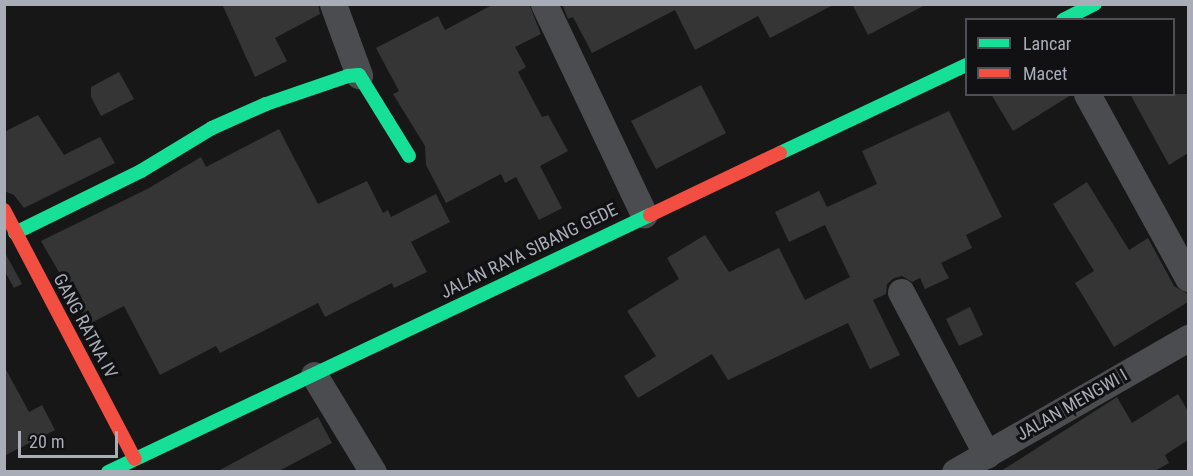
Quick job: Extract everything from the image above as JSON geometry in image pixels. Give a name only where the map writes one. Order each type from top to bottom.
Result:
[{"type":"main road","points":[[1067,18],[1095,4]]},
{"type":"main road","name":"JALAN RAYA SIBANG GEDE","points":[[108,471],[314,375],[644,215],[965,65]]},
{"type":"main road","points":[[15,233],[141,171],[213,128],[266,104],[359,75],[409,156]]},
{"type":"main road","name":"GANG RATNA IV","points":[[4,210],[135,459]]},
{"type":"street","points":[[333,4],[359,75]]},
{"type":"street","points":[[544,4],[644,215]]},
{"type":"street","points":[[1088,96],[1188,278]]},
{"type":"street","points":[[901,292],[987,455]]},
{"type":"street","name":"JALAN MENGWI I","points":[[955,471],[987,455],[1188,338]]},
{"type":"street","points":[[314,375],[373,471]]},
{"type":"building","points":[[222,4],[318,4],[320,14],[275,38],[287,61],[255,77]]},
{"type":"building","points":[[494,4],[529,4],[541,34],[515,47],[526,67],[518,72],[542,117],[548,115],[568,151],[540,166],[562,208],[539,220],[516,177],[505,183],[501,174],[446,203],[426,165],[425,146],[393,94],[399,91],[376,48],[438,16],[445,30]]},
{"type":"building","points":[[562,4],[835,4],[770,38],[758,16],[695,50],[675,10],[592,53],[573,17],[568,19]]},
{"type":"building","points":[[852,4],[927,4],[868,35]]},
{"type":"building","points":[[119,72],[134,99],[101,116],[91,97],[91,87]]},
{"type":"building","points":[[701,85],[726,133],[656,169],[631,121]]},
{"type":"building","points":[[1188,94],[1188,153],[1169,165],[1131,96]]},
{"type":"building","points":[[992,96],[1069,96],[1013,131]]},
{"type":"building","points":[[949,111],[1002,217],[966,235],[972,248],[941,263],[949,278],[925,289],[920,278],[912,282],[902,276],[894,278],[887,284],[886,294],[873,300],[900,355],[870,369],[848,323],[728,380],[712,354],[638,398],[624,376],[656,356],[627,311],[679,279],[667,258],[705,235],[729,272],[779,248],[805,300],[850,277],[825,225],[789,242],[775,212],[819,191],[827,207],[877,184],[862,151]]},
{"type":"building","points":[[38,115],[64,155],[100,137],[115,163],[24,208],[14,195],[4,191],[4,132]]},
{"type":"building","points":[[279,129],[318,204],[367,181],[383,213],[388,210],[391,217],[436,194],[450,222],[411,242],[427,272],[394,288],[392,283],[325,317],[318,303],[220,353],[216,346],[160,375],[124,306],[89,324],[41,241],[149,188],[201,157],[206,167]]},
{"type":"building","points":[[1087,182],[1129,250],[1148,238],[1174,286],[1188,294],[1188,302],[1114,347],[1075,283],[1094,271],[1053,204]]},
{"type":"building","points":[[4,251],[22,284],[14,288],[4,270]]},
{"type":"building","points":[[970,307],[983,335],[959,346],[946,319]]},
{"type":"building","points":[[4,366],[29,412],[42,405],[55,430],[4,456]]},
{"type":"building","points":[[1178,394],[1188,411],[1188,440],[1165,455],[1169,463],[1155,471],[1001,471],[1117,397],[1132,423]]},
{"type":"building","points":[[318,417],[332,443],[279,471],[218,471]]},
{"type":"traffic: fast","points":[[1067,18],[1095,4]]},
{"type":"traffic: fast","points":[[780,153],[965,65]]},
{"type":"traffic: fast","points":[[15,233],[141,171],[212,128],[266,104],[348,76],[359,75],[409,156]]},
{"type":"traffic: fast","points":[[108,472],[650,215]]},
{"type":"traffic: jam","points":[[650,215],[780,153]]},
{"type":"traffic: jam","points":[[4,210],[135,459]]}]
